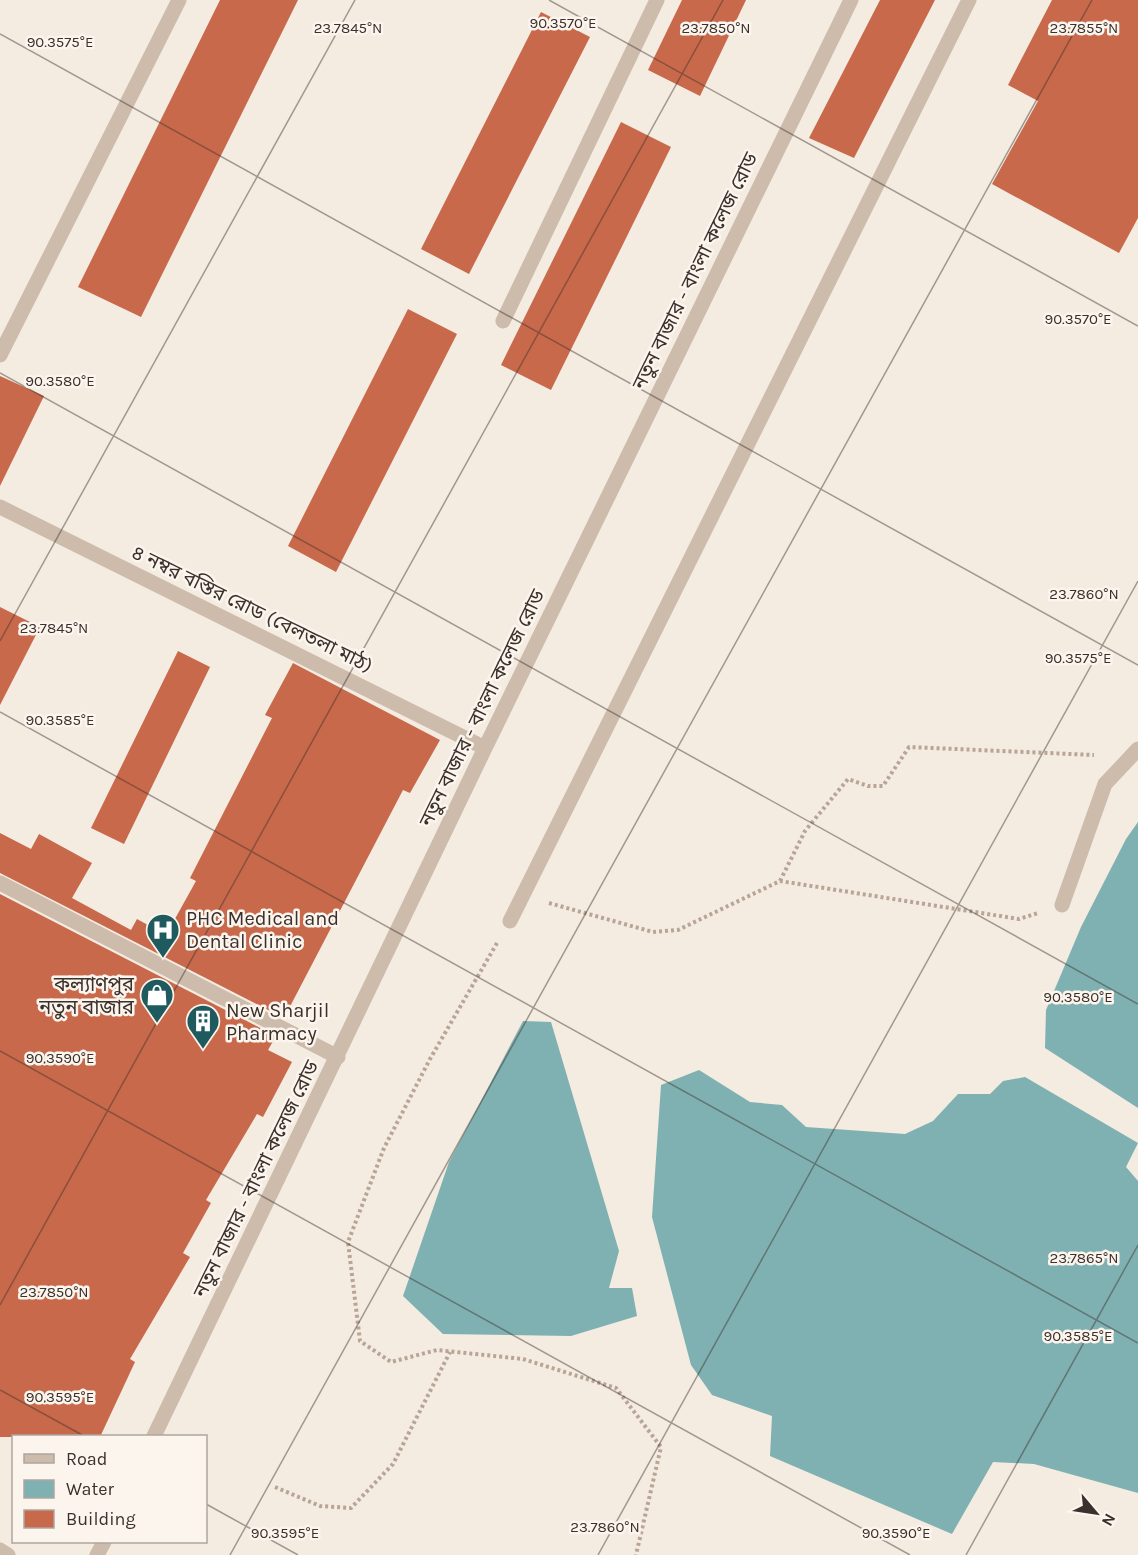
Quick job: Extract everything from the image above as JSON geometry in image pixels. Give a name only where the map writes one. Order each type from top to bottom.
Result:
[{"type":"street","points":[[0,354],[178,0]]},
{"type":"street","points":[[503,321],[657,0]]},
{"type":"street","name":"নতুন বাজার - বাংলা কলেজ রোড","points":[[155,1435],[485,748],[852,0]]},
{"type":"street","points":[[510,921],[969,0]]},
{"type":"street","name":"৪ নম্বর বস্তির রোড (বেলতলা মাঠ)","points":[[0,507],[485,748]]},
{"type":"street","points":[[1062,905],[1105,784],[1138,749]]},
{"type":"street","points":[[0,884],[338,1057]]},
{"type":"street","points":[[0,1550],[8,1555]]},
{"type":"path","points":[[780,881],[805,831],[848,779],[868,786],[883,786],[909,747],[1089,756],[1099,753]]},
{"type":"path","points":[[636,1555],[661,1447],[616,1388],[523,1359],[436,1350],[391,1362],[360,1341],[348,1242],[384,1148],[430,1059],[510,921],[540,901],[653,932],[678,930],[780,881],[1019,919],[1062,905]]},
{"type":"path","points":[[275,1486],[320,1506],[351,1508],[393,1464],[450,1352]]},
{"type":"water","points":[[1138,822],[1138,1108],[1045,1048],[1046,1010],[1081,927],[1126,839]]},
{"type":"water","points":[[523,1021],[551,1022],[619,1251],[609,1288],[632,1288],[637,1316],[571,1336],[443,1334],[403,1296],[449,1162]]},
{"type":"water","points":[[699,1070],[750,1102],[782,1105],[806,1127],[905,1134],[933,1121],[958,1094],[990,1094],[1003,1081],[1025,1077],[1138,1143],[1126,1167],[1138,1181],[1138,1493],[1034,1464],[993,1462],[952,1534],[770,1456],[772,1416],[712,1395],[691,1365],[652,1217],[661,1085]]},
{"type":"building","points":[[220,0],[298,0],[141,317],[78,287]]},
{"type":"building","points":[[682,0],[746,0],[700,96],[648,70]]},
{"type":"building","points":[[880,0],[935,0],[854,158],[809,138]]},
{"type":"building","points":[[1052,0],[1138,0],[1138,218],[1119,253],[992,184],[1038,101],[1008,85]]},
{"type":"building","points":[[541,12],[590,37],[469,274],[421,249]]},
{"type":"building","points":[[621,122],[671,147],[551,390],[501,365]]},
{"type":"building","points":[[408,309],[457,334],[336,572],[288,546]]},
{"type":"building","points":[[0,376],[44,396],[0,486]]},
{"type":"building","points":[[0,607],[40,627],[0,705]]},
{"type":"building","points":[[178,651],[210,667],[124,844],[91,828]]},
{"type":"building","points":[[293,663],[440,740],[410,793],[403,790],[284,1018],[0,873],[0,833],[31,849],[39,834],[92,863],[72,898],[131,930],[137,919],[166,935],[196,881],[190,878],[272,718],[265,715]]},
{"type":"building","points":[[0,894],[276,1036],[268,1050],[292,1062],[263,1117],[257,1114],[206,1200],[211,1203],[183,1253],[190,1257],[130,1359],[135,1362],[101,1435],[0,1437]]},
{"type":"place","name":"PHC Medical and Dental Clinic","points":[[163,959]]},
{"type":"place","name":"কল্যাণপুর নতুন বাজার","points":[[157,1024]]},
{"type":"place","name":"New Sharjil Pharmacy","points":[[203,1050]]}]
